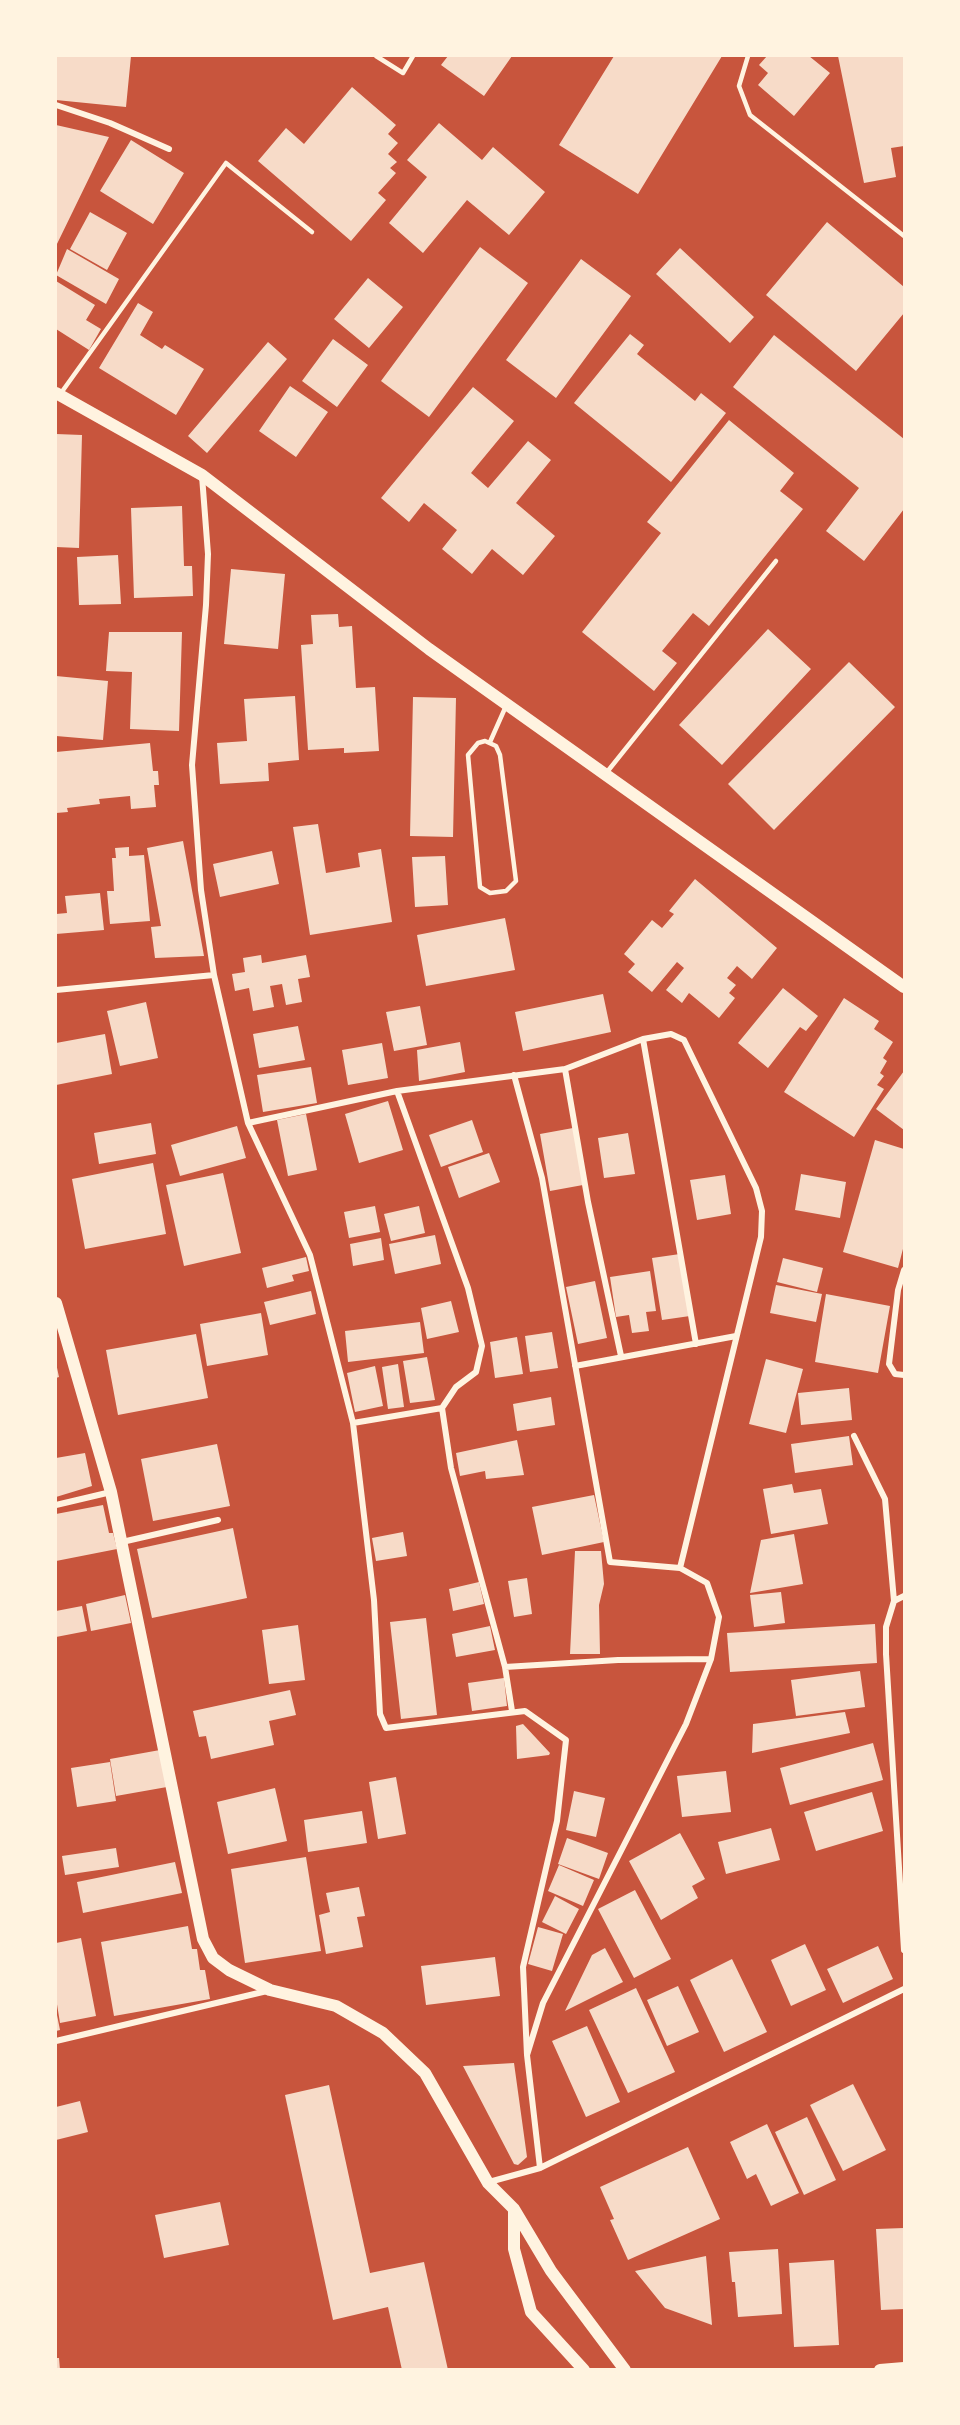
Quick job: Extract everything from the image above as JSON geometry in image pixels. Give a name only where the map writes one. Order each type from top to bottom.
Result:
[{"type":"main road","points":[[58,394],[202,475],[429,649],[904,987]]},
{"type":"main road","points":[[56,1303],[111,1492],[203,1939],[213,1958],[229,1970],[270,1990],[336,2006],[383,2033],[425,2073],[488,2182],[514,2208],[551,2271],[625,2370]]},
{"type":"main road","points":[[514,2208],[514,2249],[531,2312],[584,2370]]},
{"type":"main road","points":[[880,2370],[904,2368]]},
{"type":"street","points":[[56,105],[110,123],[169,149]]},
{"type":"street","points":[[202,475],[207,554],[206,605],[192,765],[201,890],[214,975],[248,1123],[309,1255],[352,1423],[374,1600],[380,1714],[386,1728],[525,1711],[566,1740],[557,1821],[523,1967],[527,2055],[540,2168]]},
{"type":"street","points":[[56,990],[214,975]]},
{"type":"street","points":[[248,1123],[397,1091],[565,1069],[643,1039],[671,1034],[684,1040],[756,1188],[762,1211],[761,1237],[680,1568]]},
{"type":"street","points":[[643,1039],[696,1344]]},
{"type":"street","points":[[565,1069],[588,1202],[621,1356]]},
{"type":"street","points":[[514,1075],[542,1178],[610,1562],[680,1568],[707,1583],[719,1617],[711,1659],[686,1724],[543,2003],[527,2055]]},
{"type":"street","points":[[397,1091],[468,1288],[482,1346],[476,1372],[456,1387],[442,1408],[451,1468],[506,1667],[512,1711]]},
{"type":"street","points":[[904,1270],[898,1290],[889,1364],[895,1374],[904,1375]]},
{"type":"street","points":[[575,1366],[736,1336]]},
{"type":"street","points":[[352,1423],[442,1408]]},
{"type":"street","points":[[854,1436],[885,1499],[894,1601],[885,1627],[904,1950]]},
{"type":"street","points":[[56,1505],[111,1492]]},
{"type":"street","points":[[121,1542],[218,1520]]},
{"type":"street","points":[[894,1601],[904,1596]]},
{"type":"street","points":[[506,1667],[618,1660],[711,1659]]},
{"type":"street","points":[[488,2182],[540,2168],[904,1989]]},
{"type":"street","points":[[56,2041],[270,1990]]},
{"type":"lane","points":[[376,56],[403,73],[413,56]]},
{"type":"lane","points":[[748,56],[739,86],[750,115],[904,236]]},
{"type":"lane","points":[[58,394],[226,163],[312,232]]},
{"type":"lane","points":[[605,774],[776,561]]},
{"type":"lane","points":[[490,742],[507,705]]},
{"type":"lane","points":[[490,742],[500,755],[516,881],[506,891],[490,893],[480,888],[468,755],[478,743],[490,742]]},
{"type":"building","points":[[56,56],[131,56],[126,107],[56,100]]},
{"type":"building","points":[[448,56],[512,56],[484,96],[441,65]]},
{"type":"building","points":[[614,56],[722,56],[638,194],[559,145]]},
{"type":"building","points":[[767,56],[809,56],[830,73],[794,116],[758,85],[768,73],[759,65]]},
{"type":"building","points":[[838,56],[904,56],[904,146],[891,148],[896,177],[864,183]]},
{"type":"building","points":[[352,87],[396,125],[388,134],[398,143],[388,154],[397,162],[390,168],[396,173],[378,193],[386,200],[351,241],[258,161],[286,128],[304,144]]},
{"type":"building","points":[[439,123],[482,160],[493,147],[545,192],[509,235],[467,200],[423,253],[389,223],[427,177],[407,160]]},
{"type":"building","points":[[56,125],[109,137],[56,246]]},
{"type":"building","points":[[131,140],[184,173],[153,224],[100,191]]},
{"type":"building","points":[[90,212],[127,233],[107,270],[70,249]]},
{"type":"building","points":[[827,222],[904,287],[904,313],[856,371],[766,295]]},
{"type":"building","points":[[480,247],[528,283],[429,417],[381,381]]},
{"type":"building","points":[[680,248],[754,317],[730,343],[656,274]]},
{"type":"building","points":[[67,249],[119,279],[106,304],[56,275]]},
{"type":"building","points":[[581,259],[631,296],[556,398],[506,360]]},
{"type":"building","points":[[368,278],[403,307],[369,348],[334,319]]},
{"type":"building","points":[[56,281],[95,305],[86,320],[101,329],[89,350],[56,329]]},
{"type":"building","points":[[138,303],[153,312],[140,335],[162,349],[165,345],[204,369],[176,415],[99,368]]},
{"type":"building","points":[[630,334],[644,345],[637,354],[695,401],[701,393],[726,413],[671,482],[574,403]]},
{"type":"building","points":[[774,335],[904,439],[904,509],[864,561],[826,531],[859,488],[733,387]]},
{"type":"building","points":[[333,339],[368,365],[337,407],[302,381]]},
{"type":"building","points":[[268,342],[287,359],[207,453],[188,436]]},
{"type":"building","points":[[290,386],[328,412],[296,457],[259,431]]},
{"type":"building","points":[[473,387],[514,421],[471,473],[488,488],[528,441],[551,460],[516,503],[555,536],[523,575],[492,549],[472,574],[442,549],[457,530],[424,503],[409,522],[381,498]]},
{"type":"building","points":[[729,420],[794,473],[780,491],[803,509],[709,626],[693,613],[662,651],[677,663],[654,691],[582,632],[661,533],[647,522]]},
{"type":"building","points":[[56,434],[82,435],[79,548],[56,547]]},
{"type":"building","points":[[182,506],[184,566],[192,566],[193,596],[134,598],[131,508]]},
{"type":"building","points":[[118,555],[121,604],[79,605],[77,557]]},
{"type":"building","points":[[231,569],[285,574],[278,649],[224,644]]},
{"type":"building","points":[[338,614],[339,627],[352,626],[356,688],[375,687],[379,751],[344,753],[344,748],[308,750],[301,645],[313,644],[311,615]]},
{"type":"building","points":[[768,629],[811,669],[722,765],[679,725]]},
{"type":"building","points":[[109,632],[182,632],[179,731],[130,729],[132,672],[106,671]]},
{"type":"building","points":[[849,662],[895,707],[774,830],[728,784]]},
{"type":"building","points":[[56,676],[108,681],[103,740],[56,736]]},
{"type":"building","points":[[295,696],[299,760],[268,763],[269,781],[220,784],[217,743],[247,741],[244,699]]},
{"type":"building","points":[[413,697],[456,698],[453,837],[410,836]]},
{"type":"building","points":[[150,743],[153,771],[158,771],[159,785],[154,785],[156,807],[131,809],[130,796],[99,799],[100,804],[67,808],[68,812],[56,813],[56,752]]},
{"type":"building","points":[[318,824],[326,873],[360,867],[358,853],[381,849],[392,922],[310,935],[293,827]]},
{"type":"building","points":[[183,841],[204,956],[155,958],[151,927],[161,926],[147,848]]},
{"type":"building","points":[[129,847],[129,856],[144,855],[150,921],[110,924],[107,891],[114,891],[112,858],[116,858],[115,848]]},
{"type":"building","points":[[272,851],[279,884],[220,897],[213,864]]},
{"type":"building","points":[[445,856],[448,905],[415,907],[412,857]]},
{"type":"building","points":[[695,879],[777,948],[752,979],[737,966],[727,978],[736,985],[729,993],[735,998],[719,1018],[689,993],[682,1003],[666,990],[684,968],[677,962],[652,992],[628,972],[635,964],[624,954],[652,920],[662,928],[674,914],[669,911]]},
{"type":"building","points":[[100,893],[104,930],[56,934],[56,914],[67,913],[65,896]]},
{"type":"building","points":[[505,918],[515,970],[426,986],[417,935]]},
{"type":"building","points":[[261,955],[262,963],[306,955],[310,977],[298,979],[302,1002],[286,1005],[282,984],[270,986],[274,1007],[253,1011],[249,988],[235,991],[232,974],[245,972],[243,958]]},
{"type":"building","points":[[783,988],[818,1016],[806,1031],[800,1027],[768,1068],[738,1043]]},
{"type":"building","points":[[603,994],[611,1032],[523,1051],[515,1012]]},
{"type":"building","points":[[844,998],[879,1021],[874,1029],[893,1042],[883,1058],[887,1061],[880,1073],[884,1076],[877,1085],[884,1089],[854,1137],[784,1092]]},
{"type":"building","points":[[146,1002],[158,1058],[120,1066],[107,1011]]},
{"type":"building","points":[[420,1006],[427,1045],[394,1051],[386,1012]]},
{"type":"building","points":[[298,1026],[305,1060],[259,1068],[253,1034]]},
{"type":"building","points":[[105,1034],[112,1074],[56,1085],[56,1043]]},
{"type":"building","points":[[460,1042],[465,1072],[419,1081],[417,1050]]},
{"type":"building","points":[[382,1043],[388,1078],[348,1085],[342,1050]]},
{"type":"building","points":[[311,1067],[317,1103],[263,1112],[257,1075]]},
{"type":"building","points":[[904,1071],[904,1130],[876,1109]]},
{"type":"building","points":[[388,1101],[403,1150],[359,1163],[345,1114]]},
{"type":"building","points":[[306,1114],[317,1170],[288,1176],[277,1120]]},
{"type":"building","points":[[472,1120],[483,1152],[441,1167],[429,1135]]},
{"type":"building","points":[[151,1123],[156,1154],[99,1164],[94,1133]]},
{"type":"building","points":[[237,1126],[246,1158],[180,1176],[171,1145]]},
{"type":"building","points":[[573,1128],[583,1185],[550,1191],[540,1134]]},
{"type":"building","points":[[628,1133],[635,1174],[604,1178],[598,1138]]},
{"type":"building","points":[[875,1140],[904,1149],[904,1245],[898,1268],[843,1252]]},
{"type":"building","points":[[489,1153],[500,1182],[459,1198],[448,1167]]},
{"type":"building","points":[[153,1163],[166,1234],[85,1249],[72,1179]]},
{"type":"building","points":[[223,1173],[241,1253],[184,1266],[166,1185]]},
{"type":"building","points":[[801,1174],[846,1182],[840,1218],[795,1210]]},
{"type":"building","points":[[725,1175],[731,1214],[697,1220],[690,1180]]},
{"type":"building","points":[[375,1206],[380,1232],[349,1238],[344,1212]]},
{"type":"building","points":[[419,1206],[425,1233],[391,1241],[384,1214]]},
{"type":"building","points":[[435,1235],[441,1264],[395,1274],[389,1244]]},
{"type":"building","points":[[381,1238],[384,1260],[353,1266],[350,1244]]},
{"type":"building","points":[[680,1254],[690,1316],[662,1320],[652,1258]]},
{"type":"building","points":[[306,1257],[309,1271],[292,1275],[294,1281],[267,1288],[262,1268]]},
{"type":"building","points":[[783,1258],[823,1268],[817,1292],[777,1282]]},
{"type":"building","points":[[650,1271],[656,1311],[646,1312],[649,1331],[632,1333],[629,1315],[616,1317],[610,1277]]},
{"type":"building","points":[[595,1281],[607,1338],[578,1344],[566,1287]]},
{"type":"building","points":[[776,1285],[822,1294],[816,1322],[770,1313]]},
{"type":"building","points":[[311,1291],[316,1314],[270,1325],[264,1302]]},
{"type":"building","points":[[826,1294],[890,1306],[878,1373],[815,1362]]},
{"type":"building","points":[[451,1301],[459,1332],[427,1339],[421,1308]]},
{"type":"building","points":[[261,1313],[268,1355],[207,1366],[200,1324]]},
{"type":"building","points":[[420,1322],[424,1353],[348,1362],[345,1331]]},
{"type":"building","points":[[552,1332],[558,1368],[530,1372],[525,1336]]},
{"type":"building","points":[[196,1334],[208,1398],[118,1415],[106,1350]]},
{"type":"building","points":[[517,1337],[523,1374],[495,1378],[490,1342]]},
{"type":"building","points":[[427,1357],[435,1400],[410,1403],[403,1361]]},
{"type":"building","points":[[766,1359],[803,1369],[786,1433],[749,1424]]},
{"type":"building","points":[[398,1364],[404,1407],[388,1409],[382,1367]]},
{"type":"building","points":[[375,1366],[383,1406],[355,1412],[347,1373]]},
{"type":"building","points":[[849,1388],[852,1420],[801,1425],[798,1393]]},
{"type":"building","points":[[551,1397],[555,1425],[517,1431],[513,1404]]},
{"type":"building","points":[[849,1436],[853,1465],[795,1473],[791,1444]]},
{"type":"building","points":[[517,1440],[524,1475],[486,1479],[485,1471],[460,1476],[456,1453]]},
{"type":"building","points":[[217,1444],[230,1506],[153,1521],[141,1459]]},
{"type":"building","points":[[85,1453],[92,1486],[56,1497],[56,1458]]},
{"type":"building","points":[[792,1484],[794,1493],[821,1489],[828,1524],[771,1534],[763,1489]]},
{"type":"building","points":[[594,1495],[604,1542],[542,1555],[532,1507]]},
{"type":"building","points":[[103,1505],[109,1533],[113,1533],[117,1549],[56,1561],[56,1514]]},
{"type":"building","points":[[233,1528],[247,1598],[152,1618],[137,1549]]},
{"type":"building","points":[[403,1532],[407,1556],[376,1561],[372,1538]]},
{"type":"building","points":[[794,1534],[803,1584],[750,1593],[761,1540]]},
{"type":"building","points":[[575,1551],[601,1551],[604,1584],[599,1605],[600,1654],[570,1654]]},
{"type":"building","points":[[527,1578],[532,1614],[514,1617],[508,1581]]},
{"type":"building","points":[[479,1582],[484,1604],[453,1611],[449,1589]]},
{"type":"building","points":[[781,1592],[785,1623],[754,1627],[750,1595]]},
{"type":"building","points":[[125,1595],[131,1623],[91,1631],[86,1604]]},
{"type":"building","points":[[82,1606],[87,1631],[56,1637],[56,1611]]},
{"type":"building","points":[[426,1618],[437,1715],[401,1719],[390,1622]]},
{"type":"building","points":[[875,1624],[877,1663],[730,1672],[727,1633]]},
{"type":"building","points":[[298,1625],[305,1680],[269,1684],[262,1630]]},
{"type":"building","points":[[490,1626],[495,1650],[456,1657],[452,1634]]},
{"type":"building","points":[[860,1671],[865,1707],[796,1716],[791,1680]]},
{"type":"building","points":[[504,1678],[507,1706],[472,1711],[468,1683]]},
{"type":"building","points":[[290,1690],[296,1715],[269,1721],[274,1745],[211,1759],[206,1736],[199,1737],[193,1711]]},
{"type":"building","points":[[845,1712],[850,1733],[752,1753],[753,1724]]},
{"type":"building","points":[[523,1724],[550,1753],[549,1755],[517,1759],[516,1726]]},
{"type":"building","points":[[873,1743],[883,1780],[790,1805],[780,1768]]},
{"type":"building","points":[[160,1750],[167,1787],[116,1796],[110,1759]]},
{"type":"building","points":[[110,1762],[116,1801],[77,1807],[71,1768]]},
{"type":"building","points":[[726,1771],[731,1812],[682,1817],[677,1776]]},
{"type":"building","points":[[396,1777],[406,1834],[378,1839],[369,1782]]},
{"type":"building","points":[[275,1788],[287,1841],[228,1854],[217,1802]]},
{"type":"building","points":[[574,1791],[605,1798],[596,1837],[566,1830]]},
{"type":"building","points":[[872,1792],[883,1831],[816,1851],[804,1812]]},
{"type":"building","points":[[362,1811],[367,1843],[308,1852],[304,1820]]},
{"type":"building","points":[[771,1828],[780,1860],[726,1874],[718,1842]]},
{"type":"building","points":[[680,1833],[705,1879],[692,1886],[698,1898],[661,1920],[629,1861]]},
{"type":"building","points":[[567,1838],[608,1853],[599,1879],[558,1864]]},
{"type":"building","points":[[116,1848],[119,1867],[65,1875],[62,1856]]},
{"type":"building","points":[[306,1857],[321,1951],[245,1963],[231,1869]]},
{"type":"building","points":[[175,1862],[182,1893],[83,1913],[77,1882]]},
{"type":"building","points":[[559,1865],[594,1880],[583,1906],[548,1891]]},
{"type":"building","points":[[359,1887],[365,1916],[357,1917],[363,1947],[326,1954],[319,1915],[330,1912],[326,1893]]},
{"type":"building","points":[[635,1890],[671,1959],[634,1978],[598,1909]]},
{"type":"building","points":[[555,1896],[579,1909],[566,1934],[542,1922]]},
{"type":"building","points":[[188,1926],[192,1949],[197,1949],[200,1970],[205,1970],[210,1999],[114,2016],[101,1942]]},
{"type":"building","points":[[538,1927],[563,1934],[552,1971],[528,1964]]},
{"type":"building","points":[[81,1938],[96,2016],[60,2023],[56,1998],[56,1943]]},
{"type":"building","points":[[805,1944],[826,1990],[791,2006],[771,1960]]},
{"type":"building","points":[[878,1946],[893,1979],[843,2003],[827,1969]]},
{"type":"building","points":[[605,1948],[623,1982],[565,2011],[592,1955]]},
{"type":"building","points":[[495,1957],[500,1996],[426,2005],[421,1966]]},
{"type":"building","points":[[732,1959],[767,2032],[724,2052],[690,1980]]},
{"type":"building","points":[[678,1986],[699,2032],[667,2046],[647,2000]]},
{"type":"building","points":[[636,1988],[675,2072],[628,2093],[589,2010]]},
{"type":"building","points":[[56,2010],[60,2030],[56,2031]]},
{"type":"building","points":[[587,2026],[620,2102],[586,2117],[552,2041]]},
{"type":"building","points":[[514,2063],[527,2157],[518,2165],[514,2164],[463,2066]]},
{"type":"building","points":[[853,2084],[886,2150],[843,2171],[810,2105]]},
{"type":"building","points":[[329,2085],[370,2273],[424,2262],[448,2370],[402,2370],[388,2307],[333,2320],[285,2095]]},
{"type":"building","points":[[80,2101],[88,2132],[56,2140],[56,2107]]},
{"type":"building","points":[[807,2117],[836,2180],[804,2195],[775,2132]]},
{"type":"building","points":[[767,2124],[799,2193],[771,2206],[756,2174],[747,2179],[730,2142]]},
{"type":"building","points":[[688,2147],[720,2219],[628,2260],[610,2220],[614,2219],[600,2187]]},
{"type":"building","points":[[220,2202],[229,2245],[164,2258],[155,2215]]},
{"type":"building","points":[[904,2228],[904,2309],[881,2310],[876,2229]]},
{"type":"building","points":[[778,2249],[782,2314],[738,2317],[735,2282],[732,2282],[729,2252]]},
{"type":"building","points":[[706,2256],[712,2325],[665,2308],[635,2271]]},
{"type":"building","points":[[834,2260],[839,2345],[794,2347],[789,2263]]},
{"type":"building","points":[[56,2358],[59,2358],[60,2370],[56,2370]]}]
